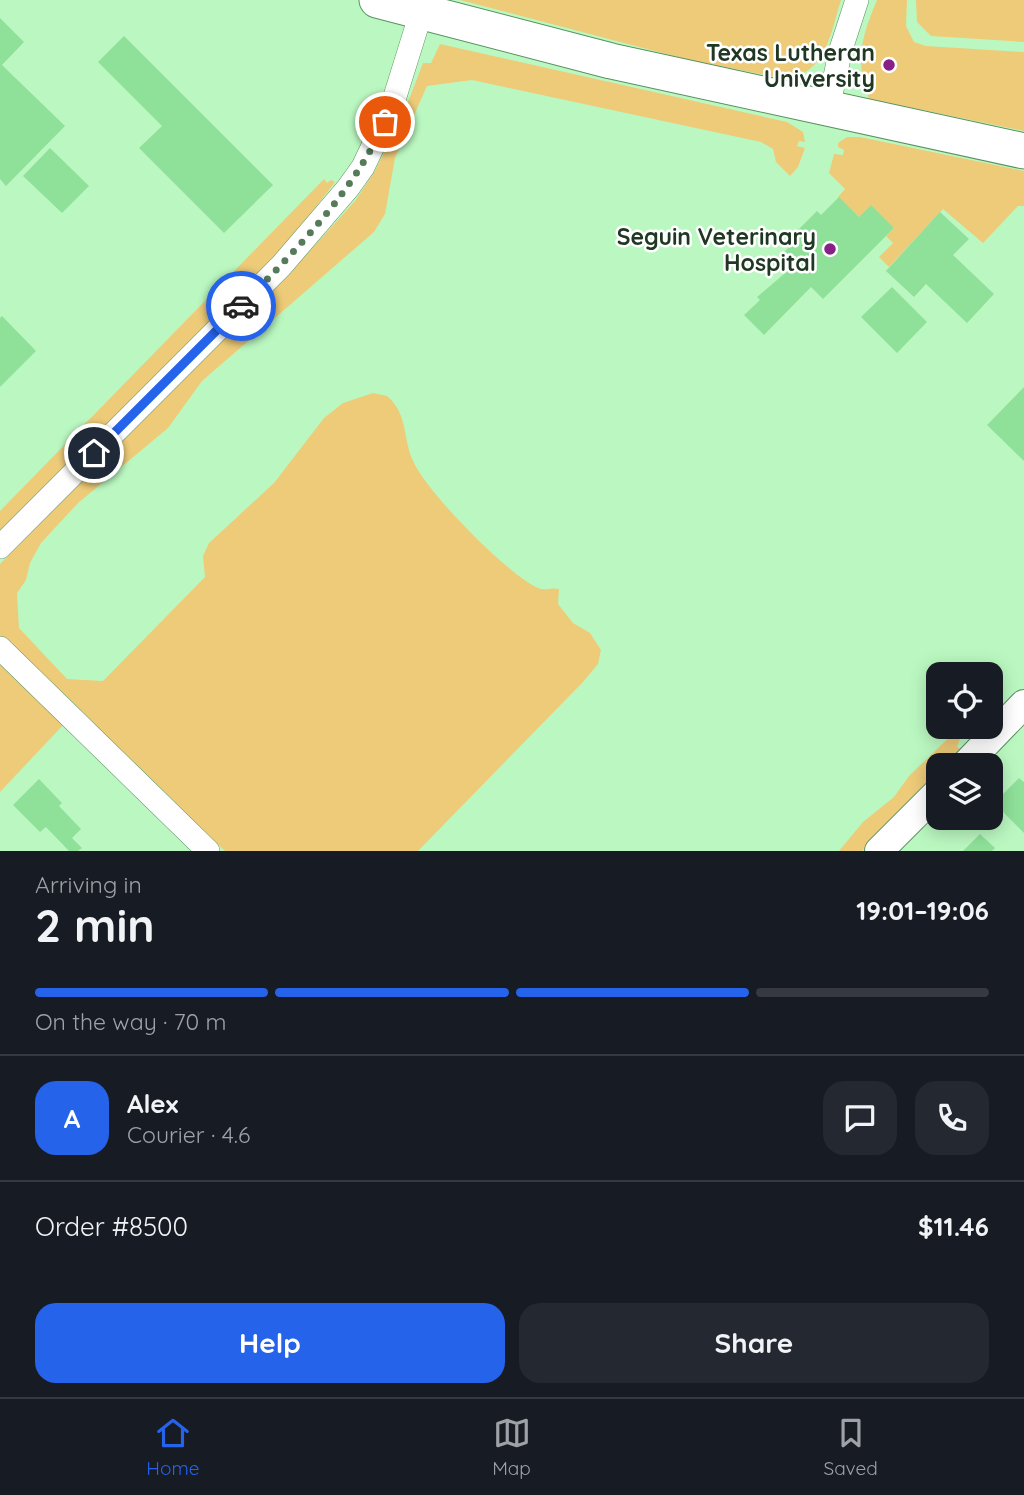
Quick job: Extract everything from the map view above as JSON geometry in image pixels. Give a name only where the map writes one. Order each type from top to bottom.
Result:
[{"type":"main road","points":[[377,0],[611,61],[1024,151]]},
{"type":"street","points":[[828,108],[841,49],[857,0]]},
{"type":"street","points":[[0,547],[281,266],[348,188],[363,167],[392,106],[421,12]]},
{"type":"street","points":[[0,648],[208,851]]},
{"type":"street","points":[[977,753],[1024,704]]},
{"type":"street","points":[[879,851],[926,804]]},
{"type":"shaded area","points":[[460,0],[841,0],[830,38],[819,60],[800,75],[786,79],[685,59]]},
{"type":"shaded area","points":[[877,0],[907,0],[906,26],[914,42],[926,46],[1024,52],[1024,131],[869,99],[861,61],[867,26]]},
{"type":"shaded area","points":[[916,0],[1024,0],[1024,42],[931,36],[917,22]]},
{"type":"shaded area","points":[[440,44],[787,122],[803,132],[805,142],[799,141],[797,146],[805,148],[798,167],[790,176],[776,162],[773,149],[761,142],[472,80],[427,86],[395,158],[385,214],[374,232],[202,381],[168,428],[78,503],[41,543],[30,563],[26,580],[17,593],[19,628],[67,679],[103,681],[205,577],[203,556],[209,543],[274,483],[324,418],[343,403],[373,393],[387,396],[399,411],[410,454],[435,494],[470,532],[524,580],[541,589],[559,589],[558,604],[573,623],[590,633],[601,650],[598,664],[583,682],[418,851],[225,851],[0,638],[0,564],[296,266],[355,201],[375,171],[406,107],[423,63],[431,63]]},
{"type":"shaded area","points":[[847,137],[860,137],[1024,171],[1024,206],[1018,206],[983,243],[943,209],[889,267],[879,257],[893,243],[886,236],[894,228],[859,217],[838,197],[845,189],[829,173],[834,154],[843,155],[844,150],[838,147],[838,143]]},
{"type":"shaded area","points":[[324,179],[327,183],[331,180],[335,182],[289,242],[0,532],[0,511]]},
{"type":"shaded area","points":[[0,659],[65,723],[0,792]]},
{"type":"shaded area","points":[[948,739],[960,739],[957,747],[962,750],[959,753],[933,753]]},
{"type":"shaded area","points":[[926,760],[926,787],[862,851],[839,851],[863,822],[894,797],[909,776]]},
{"type":"building","points":[[0,18],[24,42],[2,65],[65,126],[6,186],[0,179]]},
{"type":"building","points":[[124,36],[273,185],[224,233],[139,148],[162,126],[98,62]]},
{"type":"building","points":[[50,148],[89,186],[62,213],[23,176]]},
{"type":"building","name":"Seguin Veterinary Hospital","points":[[839,197],[859,217],[871,205],[894,228],[823,299],[811,287],[764,335],[744,315],[760,300],[757,297],[791,268],[780,256],[793,243],[789,239],[817,211],[821,215]]},
{"type":"building","points":[[940,212],[969,239],[953,255],[994,294],[967,323],[926,284],[914,297],[886,271]]},
{"type":"building","points":[[892,287],[927,322],[897,353],[861,317]]},
{"type":"building","points":[[2,316],[36,351],[0,387],[0,318]]},
{"type":"building","points":[[1024,387],[1024,461],[987,425]]},
{"type":"building","points":[[1019,778],[1024,782],[1024,833],[1003,812],[1003,794]]},
{"type":"building","points":[[39,779],[62,803],[59,806],[81,829],[72,838],[82,848],[78,851],[69,851],[46,827],[40,832],[13,805]]},
{"type":"building","points":[[980,834],[995,848],[992,851],[963,851]]},
{"type":"way so far","points":[[241,306],[281,266],[348,188],[363,167],[385,122]]},
{"type":"place","name":"Texas Lutheran University","points":[[889,65]]},
{"type":"place","name":"Seguin Veterinary Hospital","points":[[830,249]]},
{"type":"route","points":[[94,453],[241,306]]}]
